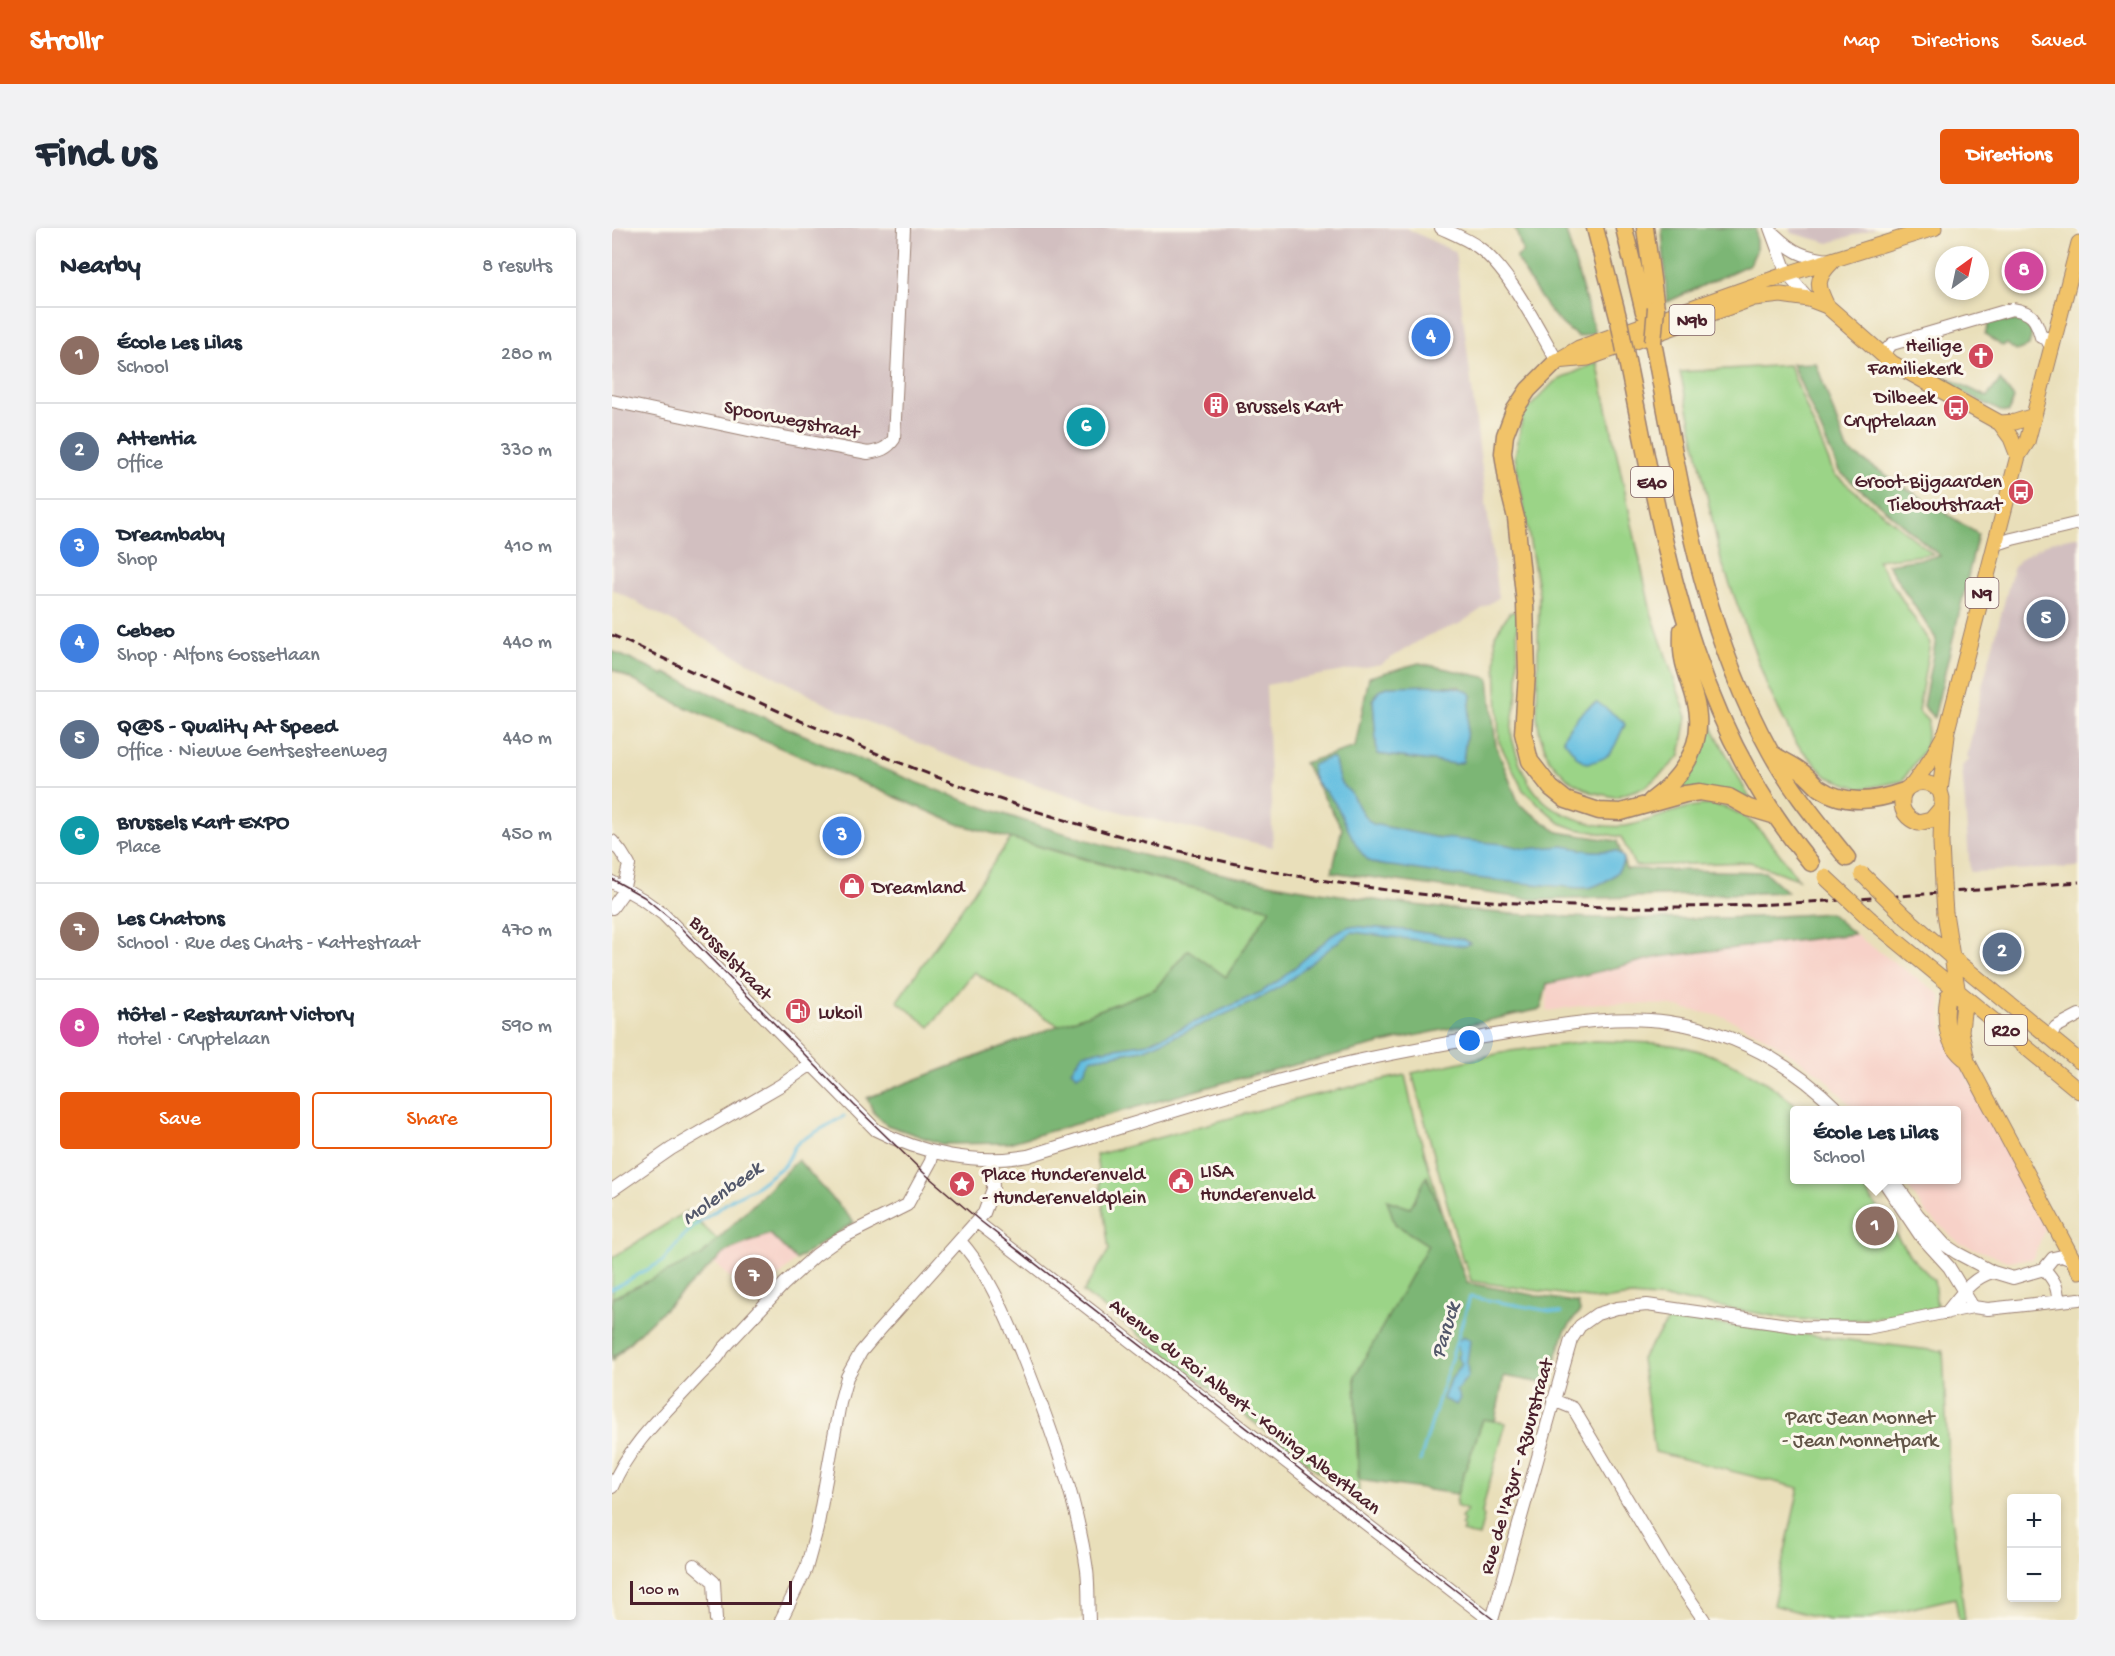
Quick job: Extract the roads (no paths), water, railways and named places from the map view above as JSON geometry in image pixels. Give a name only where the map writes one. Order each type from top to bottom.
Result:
[{"type":"highway","name":"E40","points":[[1595,228],[1619,321],[1668,560],[1699,665],[1721,718],[1749,771],[1776,816],[1811,862]]},
{"type":"highway","name":"E40","points":[[1624,228],[1650,310],[1653,342],[1686,513],[1710,608],[1740,693],[1771,753],[1802,801],[1847,858]]},
{"type":"highway","points":[[1645,228],[1650,310]]},
{"type":"highway","points":[[1557,361],[1528,390],[1514,411],[1505,435],[1503,453],[1516,518],[1525,604],[1527,673],[1523,733],[1530,761],[1551,788],[1566,800],[1599,811],[1621,812],[1684,794],[1700,792],[1729,797],[1749,808],[1776,816]]},
{"type":"highway","points":[[1645,805],[1665,790],[1681,772],[1691,755],[1697,737],[1698,715],[1683,658],[1682,611]]},
{"type":"highway","points":[[1771,753],[1804,773],[1821,789],[1838,797],[1857,801],[1874,800],[1909,787]]},
{"type":"main road","name":"N9b","points":[[1557,361],[1579,348],[1787,274],[1934,228]]},
{"type":"main road","name":"N9","points":[[1940,791],[1947,747],[1947,730],[2018,456],[2027,442],[2079,243]]},
{"type":"main road","points":[[1833,261],[1823,271],[1819,282],[1819,289],[1827,306],[1882,355],[1913,375],[2000,423],[2011,438],[2018,456]]},
{"type":"main road","name":"N9b","points":[[1557,361],[1588,358],[1754,298],[1781,295],[1809,299],[1827,306]]},
{"type":"main road","points":[[2000,423],[2034,416]]},
{"type":"main road","name":"N9","points":[[1909,787],[1931,759],[1947,730]]},
{"type":"main road","points":[[1942,807],[1931,820],[1918,823],[1905,815],[1901,800],[1909,787],[1923,782],[1940,791],[1942,807],[1943,884],[1958,994],[1948,996],[1945,1014],[1946,1027],[1957,1053],[1966,1060],[2076,1266]]},
{"type":"main road","name":"E40","points":[[1847,858],[1907,918],[1954,959]]},
{"type":"main road","name":"E40","points":[[1811,862],[1870,919],[1958,994]]},
{"type":"main road","name":"R20","points":[[1954,959],[2079,1061]]},
{"type":"main road","name":"R20","points":[[1958,994],[2079,1091]]},
{"type":"street","name":"Spoorwegstraat","points":[[612,401],[868,453],[880,451],[894,439],[904,228]]},
{"type":"street","points":[[1441,228],[1461,237],[1489,255],[1511,284],[1557,361]]},
{"type":"street","points":[[1771,230],[1794,251],[1807,257],[1833,261]]},
{"type":"street","points":[[1771,230],[1787,274],[1809,299]]},
{"type":"street","points":[[1882,355],[1892,344],[2012,309],[2025,311],[2037,322],[2041,337],[2046,338],[2051,347]]},
{"type":"street","points":[[1994,546],[2012,538],[2079,523]]},
{"type":"street","points":[[612,841],[629,866],[618,885],[622,894],[612,908]]},
{"type":"street","name":"Brusselstraat","points":[[618,885],[663,914],[876,1130],[933,1152],[977,1160],[1028,1156],[1307,1073],[1436,1044],[1594,1020],[1631,1018],[1670,1022],[1720,1033],[1766,1053],[1790,1068],[1833,1106]]},
{"type":"street","points":[[2049,1036],[2056,1027],[2079,1015]]},
{"type":"street","points":[[612,1190],[671,1149],[781,1085],[810,1065]]},
{"type":"street","points":[[612,1487],[623,1464],[645,1436],[799,1269],[837,1240],[907,1205],[914,1196],[933,1152]]},
{"type":"street","points":[[781,1620],[806,1569],[817,1529],[840,1403],[847,1377],[861,1353],[877,1333],[984,1213],[993,1189],[992,1160]]},
{"type":"street","points":[[1886,1184],[1920,1235],[1949,1267],[1973,1307]]},
{"type":"street","points":[[1896,1184],[1918,1215],[1940,1240],[1957,1253],[1993,1272],[2013,1278],[2044,1269],[2053,1258],[2062,1257],[2076,1266]]},
{"type":"street","name":"Avenue du Roi Albert - Koning Albertlaan","points":[[977,1222],[1491,1620]]},
{"type":"street","points":[[960,1241],[973,1256],[995,1295],[1033,1383],[1058,1449],[1072,1498],[1087,1571],[1089,1620]]},
{"type":"street","points":[[2044,1269],[2054,1280],[2058,1290],[2058,1300]]},
{"type":"street","points":[[1946,1313],[1971,1282],[1981,1275],[1993,1272]]},
{"type":"street","points":[[1946,1313],[1973,1307],[1988,1309],[2079,1299]]},
{"type":"street","name":"Rue de l'Azur - Azuurstraat","points":[[1491,1620],[1571,1340],[1581,1326],[1597,1314],[1617,1308],[1647,1305],[1802,1328],[1867,1328],[1946,1313]]},
{"type":"street","points":[[1553,1400],[1573,1408],[1665,1563],[1704,1620]]},
{"type":"street","points":[[694,1565],[714,1582],[716,1620]]},
{"type":"water","points":[[1391,686],[1447,686],[1466,691],[1471,695],[1463,762],[1456,764],[1377,754],[1373,699],[1381,689]]},
{"type":"water","points":[[1597,702],[1623,721],[1625,725],[1609,755],[1587,763],[1578,758],[1563,739],[1577,718]]},
{"type":"water","points":[[1329,758],[1335,761],[1342,784],[1373,824],[1434,837],[1503,844],[1526,849],[1563,846],[1592,851],[1616,851],[1624,858],[1622,864],[1617,873],[1608,880],[1583,888],[1480,878],[1373,863],[1362,853],[1338,808],[1313,777],[1312,765]]},
{"type":"water","points":[[1350,926],[1406,930],[1463,939],[1470,943],[1465,946],[1352,932],[1285,984],[1253,1002],[1143,1050],[1090,1059],[1084,1071],[1077,1075],[1071,1070],[1083,1053],[1148,1043],[1261,992],[1281,979],[1336,932]]},
{"type":"water","points":[[1463,1336],[1470,1340],[1468,1376],[1456,1391],[1460,1398],[1456,1405],[1443,1399],[1449,1382],[1462,1364],[1457,1357],[1460,1353],[1456,1344]]},
{"type":"waterway","name":"Molenbeek","points":[[612,1289],[663,1261],[694,1226],[734,1198],[754,1188],[785,1165],[800,1141],[844,1116]]},
{"type":"waterway","name":"Paruck","points":[[1420,1461],[1470,1297],[1561,1313]]},
{"type":"tram line","points":[[612,879],[644,897],[679,926],[854,1105],[924,1173],[979,1220],[1494,1620]]},
{"type":"railway","points":[[612,635],[846,740],[990,796],[1119,836],[1250,867],[1316,879],[1383,889],[1517,903],[1658,907],[1798,903],[2079,882]]},
{"type":"place","name":"Hôtel - Restaurant Victory","points":[[2024,271]]},
{"type":"place","name":"Cebeo","points":[[1431,337]]},
{"type":"place","name":"Heilige Familiekerk","points":[[1981,356]]},
{"type":"place","name":"Brussels Kart","points":[[1216,405]]},
{"type":"place","name":"Dilbeek Cryptelaan","points":[[1956,408]]},
{"type":"place","name":"Brussels Kart EXPO","points":[[1086,427]]},
{"type":"place","name":"Groot-Bijgaarden Tieboutstraat","points":[[2021,492]]},
{"type":"place","name":"Q@S - Quality At Speed","points":[[2046,619]]},
{"type":"place","name":"Dreambaby","points":[[842,836]]},
{"type":"place","name":"Dreamland","points":[[852,886]]},
{"type":"place","name":"Attentia","points":[[2002,952]]},
{"type":"place","name":"Lukoil","points":[[798,1011]]},
{"type":"place","name":"LISA Hunderenveld","points":[[1181,1181]]},
{"type":"place","name":"Place Hunderenveld - Hunderenveldplein","points":[[962,1184]]},
{"type":"place","name":"École Les Lilas","points":[[1875,1226]]},
{"type":"place","name":"Les Chatons","points":[[754,1277]]},
{"type":"park label","name":"Parc Jean Monnet - Jean Monnetpark","points":[[1860,1428]]}]
